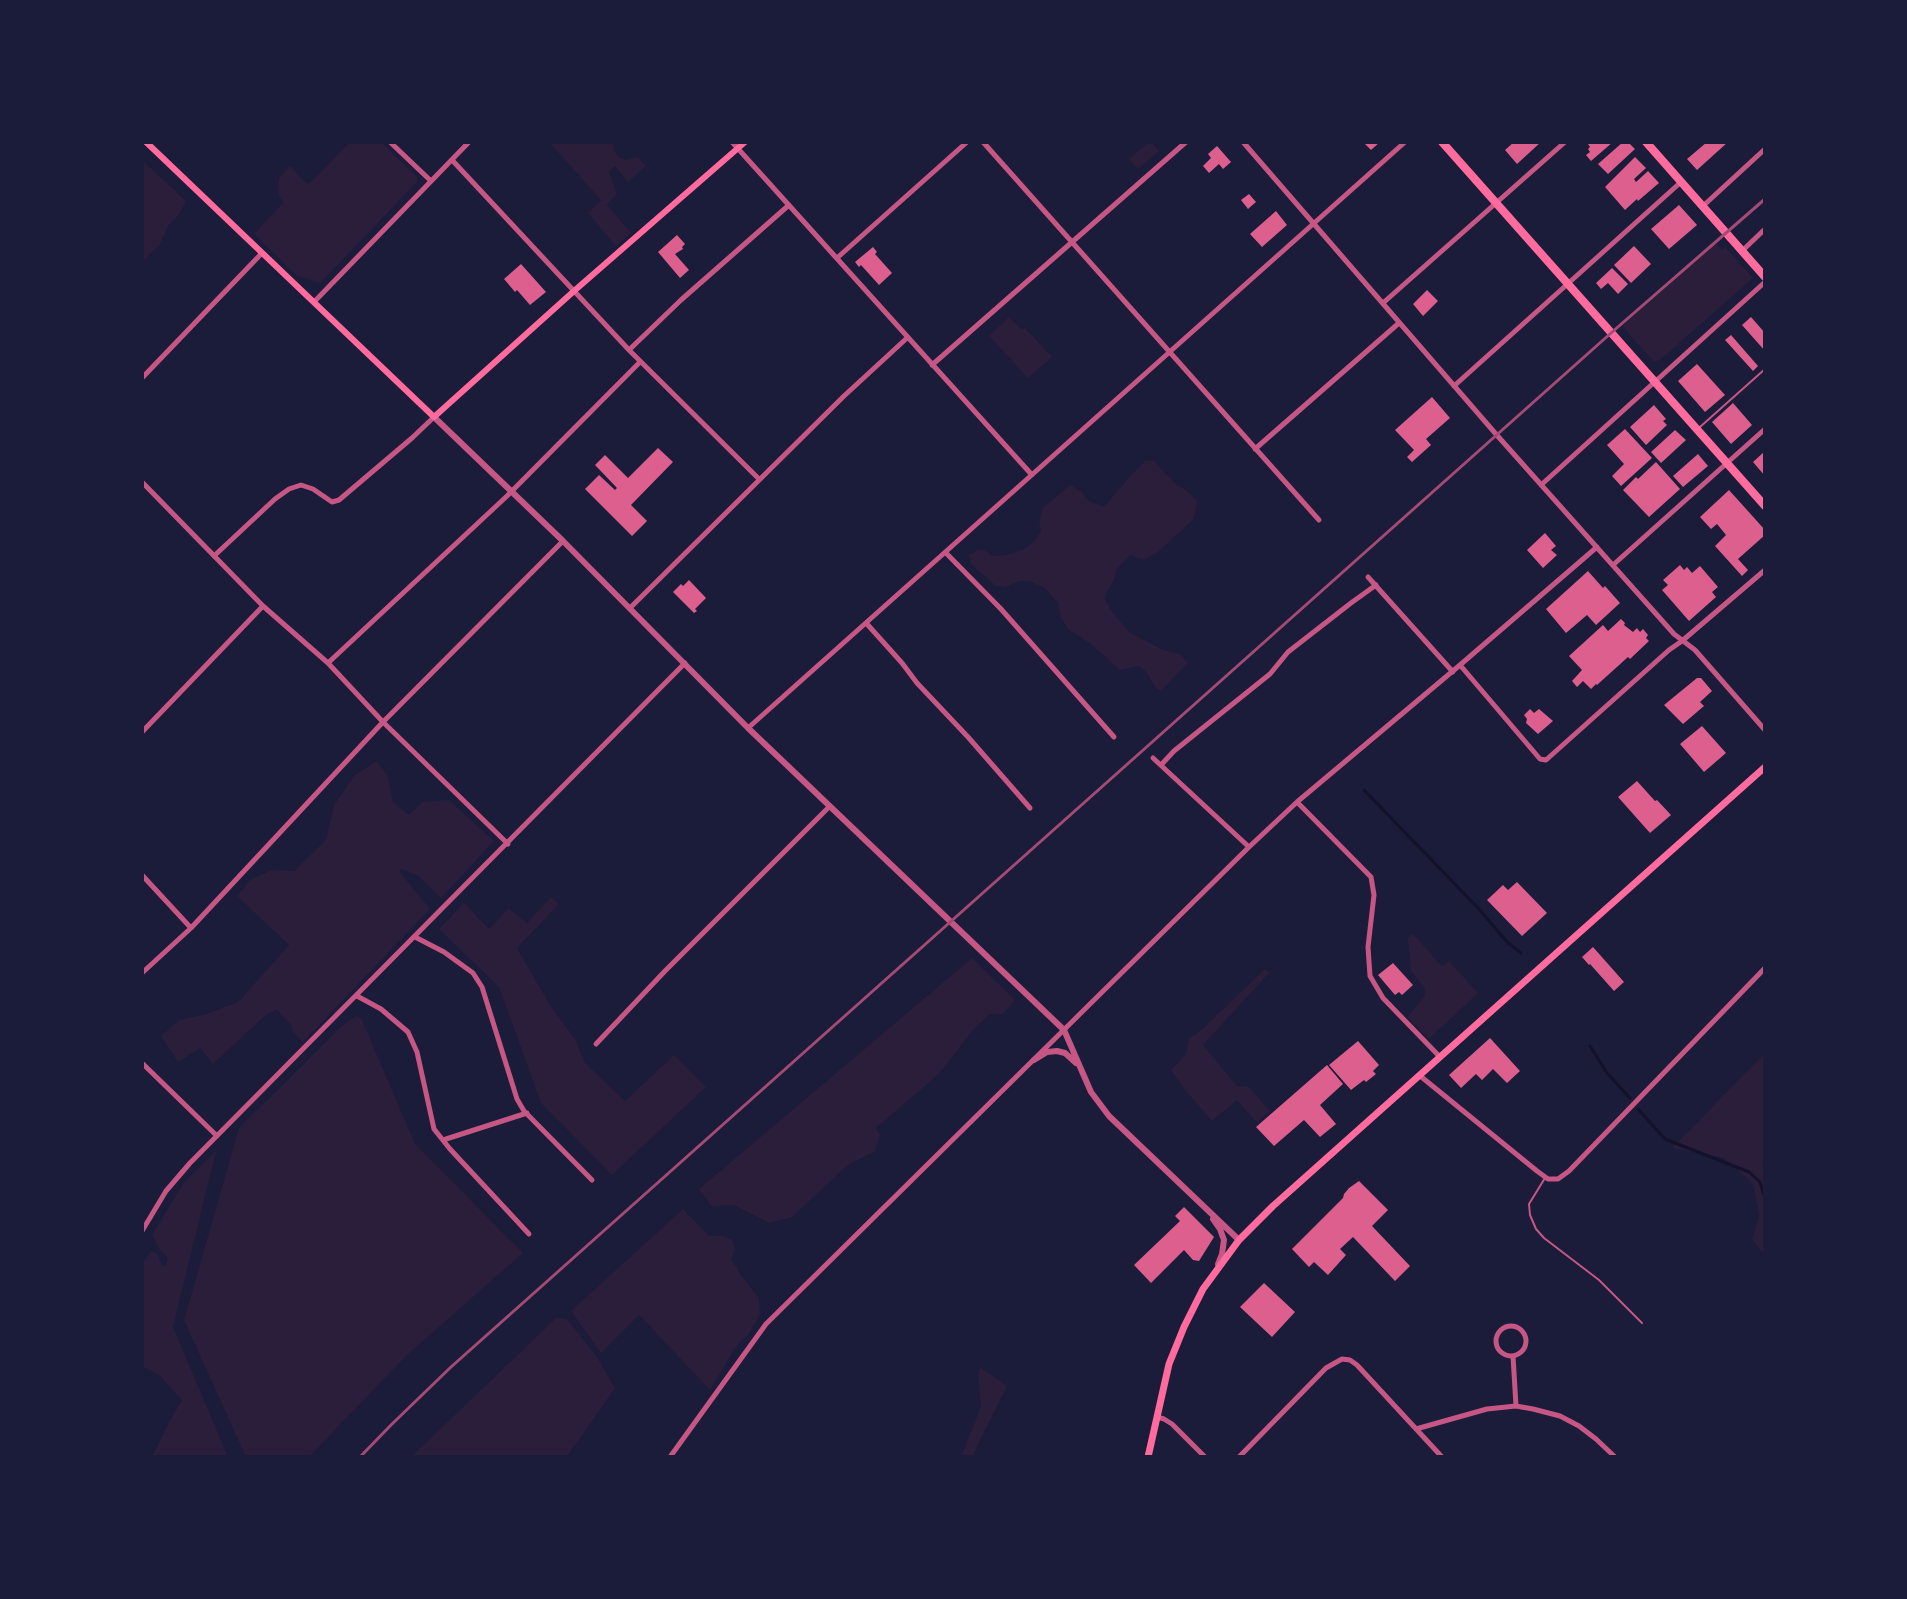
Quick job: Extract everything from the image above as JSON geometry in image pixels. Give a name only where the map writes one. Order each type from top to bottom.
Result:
[{"type":"highway","points":[[1442,142],[1765,506]]},
{"type":"highway","points":[[1646,142],[1765,279]]},
{"type":"main road","points":[[146,142],[434,417],[745,142]]},
{"type":"main road","points":[[1148,1457],[1169,1364],[1184,1327],[1203,1289],[1239,1240],[1273,1206],[1765,767]]},
{"type":"street","points":[[390,142],[431,181]]},
{"type":"street","points":[[313,303],[469,142]]},
{"type":"street","points":[[732,142],[1032,475]]},
{"type":"street","points":[[837,258],[967,142]]},
{"type":"street","points":[[983,142],[1319,520]]},
{"type":"street","points":[[932,365],[1186,142]]},
{"type":"street","points":[[1243,142],[1541,485],[1765,730]]},
{"type":"street","points":[[748,728],[1405,142]]},
{"type":"street","points":[[1383,303],[1565,142]]},
{"type":"street","points":[[1702,206],[1765,149]]},
{"type":"street","points":[[452,160],[640,362],[759,479]]},
{"type":"street","points":[[1455,388],[1681,182]]},
{"type":"street","points":[[629,350],[671,308],[789,205]]},
{"type":"street","points":[[1742,251],[1765,229]]},
{"type":"street","points":[[142,378],[262,253]]},
{"type":"street","points":[[1541,485],[1765,279]]},
{"type":"street","points":[[1255,449],[1399,323]]},
{"type":"street","points":[[630,608],[855,385],[907,338]]},
{"type":"street","points":[[328,663],[511,491],[640,362]]},
{"type":"street","points":[[214,556],[289,489],[301,485],[332,502],[339,500],[434,417],[563,541],[748,728],[1064,1030],[1091,1092],[1109,1116],[1239,1240]]},
{"type":"street","points":[[1613,565],[1765,429]]},
{"type":"street","points":[[142,482],[263,606],[328,663],[383,722],[508,844]]},
{"type":"street","points":[[142,973],[191,928],[383,722],[563,541]]},
{"type":"street","points":[[670,1457],[766,1324],[1249,847],[1297,802],[1597,547]]},
{"type":"street","points":[[946,553],[1001,609],[1114,737]]},
{"type":"street","points":[[1460,665],[1540,759],[1546,760],[1669,650],[1765,570]]},
{"type":"street","points":[[1368,577],[1453,672]]},
{"type":"street","points":[[1161,765],[1174,751],[1270,674],[1288,652],[1376,585]]},
{"type":"street","points":[[142,732],[263,606]]},
{"type":"street","points":[[867,624],[1030,808]]},
{"type":"street","points":[[142,1231],[166,1191],[190,1163],[685,663]]},
{"type":"street","points":[[1153,758],[1249,847]]},
{"type":"street","points":[[1297,802],[1371,877],[1374,895],[1368,947],[1370,976],[1383,998],[1440,1057]]},
{"type":"street","points":[[596,1044],[830,806]]},
{"type":"street","points":[[142,875],[191,928]]},
{"type":"street","points":[[415,937],[473,973],[482,987],[517,1099],[592,1180]]},
{"type":"street","points":[[1419,1075],[1546,1177],[1555,1180],[1569,1171],[1765,968]]},
{"type":"street","points":[[357,996],[381,1009],[408,1032],[417,1052],[434,1129],[529,1234]]},
{"type":"street","points":[[1034,1060],[1047,1052],[1057,1051],[1065,1053],[1080,1067]]},
{"type":"street","points":[[142,1063],[217,1136]]},
{"type":"street","points":[[443,1140],[527,1113]]},
{"type":"street","points":[[1201,1204],[1223,1235],[1222,1254],[1215,1272]]},
{"type":"street","points":[[1509,1325],[1519,1328],[1526,1337],[1525,1348],[1513,1356],[1504,1354],[1496,1344],[1500,1330],[1509,1325]]},
{"type":"street","points":[[1513,1356],[1516,1406]]},
{"type":"street","points":[[1239,1457],[1326,1368],[1342,1359],[1357,1365],[1442,1457]]},
{"type":"street","points":[[1416,1429],[1476,1411],[1516,1406],[1549,1412],[1571,1421],[1615,1457]]},
{"type":"street","points":[[1156,1417],[1172,1424],[1205,1457]]},
{"type":"lane","points":[[1696,430],[1765,369]]},
{"type":"lane","points":[[1546,1177],[1529,1204],[1536,1229],[1599,1280],[1642,1323]]},
{"type":"shaded area","points":[[350,142],[381,142],[418,181],[320,283],[297,276],[254,234],[283,203],[278,193],[279,178],[290,166],[306,183],[311,182]]},
{"type":"shaded area","points":[[549,142],[613,142],[614,151],[619,157],[626,160],[638,157],[646,166],[628,182],[615,166],[609,172],[617,194],[607,205],[631,233],[616,246],[588,213],[601,200]]},
{"type":"shaded area","points":[[1149,142],[1159,151],[1138,169],[1129,159]]},
{"type":"shaded area","points":[[142,160],[186,201],[168,226],[159,246],[142,262]]},
{"type":"shaded area","points":[[1716,243],[1722,250],[1725,247],[1753,278],[1654,362],[1622,326]]},
{"type":"shaded area","points":[[1009,317],[1022,330],[1025,328],[1052,357],[1028,378],[989,336]]},
{"type":"shaded area","points":[[1145,461],[1154,461],[1197,501],[1194,519],[1158,552],[1144,560],[1130,555],[1117,568],[1105,599],[1129,632],[1163,650],[1180,654],[1188,663],[1161,691],[1139,666],[1120,670],[1091,644],[1068,629],[1061,618],[1058,603],[1045,588],[1029,581],[996,586],[971,564],[969,555],[977,550],[985,550],[992,556],[1024,549],[1035,541],[1041,531],[1042,509],[1070,485],[1081,491],[1089,501],[1104,507]]},
{"type":"shaded area","points":[[377,761],[388,776],[393,802],[409,815],[422,802],[449,800],[494,841],[441,898],[419,876],[401,869],[400,872],[430,909],[303,1042],[277,1010],[267,1014],[213,1064],[200,1048],[178,1062],[161,1036],[179,1020],[207,1014],[238,1002],[289,945],[237,896],[250,880],[271,870],[294,871],[326,840],[334,805],[355,775]]},
{"type":"shaded area","points":[[551,897],[559,904],[517,948],[551,1007],[575,1039],[585,1063],[625,1101],[674,1055],[706,1087],[612,1175],[541,1103],[499,987],[439,929],[464,903],[489,929],[509,908],[527,923]]},
{"type":"shaded area","points":[[1413,934],[1442,966],[1449,961],[1478,993],[1429,1039],[1407,1017],[1425,996],[1425,988],[1411,971],[1408,938]]},
{"type":"shaded area","points":[[972,958],[1015,1000],[1003,1014],[990,1014],[973,1030],[939,1074],[876,1128],[880,1135],[875,1151],[848,1165],[792,1217],[769,1223],[733,1205],[711,1206],[699,1189]]},
{"type":"shaded area","points":[[1265,969],[1269,973],[1203,1045],[1238,1087],[1248,1086],[1270,1111],[1257,1123],[1237,1100],[1212,1121],[1171,1070],[1186,1054],[1189,1037],[1197,1034]]},
{"type":"shaded area","points":[[357,1015],[362,1020],[415,1144],[523,1253],[407,1355],[309,1457],[246,1457],[184,1320],[239,1128],[343,1025]]},
{"type":"shaded area","points":[[1765,1053],[1765,1162],[1762,1165],[1765,1169],[1765,1255],[1752,1240],[1759,1215],[1753,1184],[1724,1158],[1672,1148]]},
{"type":"shaded area","points":[[216,1151],[173,1327],[228,1457],[152,1457],[182,1400],[160,1376],[142,1366],[142,1264],[151,1251],[158,1254],[162,1266],[165,1266],[168,1258],[152,1235],[183,1184]]},
{"type":"shaded area","points":[[683,1209],[709,1236],[732,1240],[735,1250],[731,1259],[759,1298],[760,1314],[710,1390],[639,1315],[601,1353],[571,1311]]},
{"type":"shaded area","points":[[557,1317],[568,1320],[597,1357],[615,1388],[567,1457],[411,1457]]},
{"type":"shaded area","points":[[980,1367],[1007,1386],[972,1457],[961,1457],[981,1407]]},
{"type":"building","points":[[1363,142],[1380,142],[1371,150]]},
{"type":"building","points":[[1514,142],[1541,142],[1517,164],[1505,150]]},
{"type":"building","points":[[1613,142],[1591,161],[1586,155],[1590,152],[1588,144]]},
{"type":"building","points":[[1623,142],[1628,142],[1635,149],[1608,174],[1598,164]]},
{"type":"building","points":[[1707,142],[1728,142],[1697,170],[1687,159]]},
{"type":"building","points":[[1217,146],[1231,162],[1223,169],[1219,164],[1209,173],[1203,166],[1211,158],[1208,154]]},
{"type":"building","points":[[1635,157],[1646,168],[1634,179],[1636,182],[1648,171],[1659,183],[1625,210],[1605,187]]},
{"type":"building","points":[[1249,194],[1256,202],[1248,209],[1241,200]]},
{"type":"building","points":[[1679,205],[1697,225],[1669,249],[1651,229]]},
{"type":"building","points":[[1276,211],[1287,225],[1262,247],[1250,234]]},
{"type":"building","points":[[677,235],[685,244],[675,254],[689,270],[680,278],[658,252]]},
{"type":"building","points":[[1634,246],[1651,264],[1631,283],[1614,265]]},
{"type":"building","points":[[873,247],[877,252],[875,254],[892,273],[879,285],[855,262]]},
{"type":"building","points":[[521,264],[546,292],[530,305],[504,279]]},
{"type":"building","points":[[1612,268],[1628,284],[1618,294],[1608,283],[1601,289],[1596,283]]},
{"type":"building","points":[[1427,290],[1438,301],[1423,316],[1413,304]]},
{"type":"building","points":[[1751,317],[1765,333],[1765,351],[1742,325]]},
{"type":"building","points":[[1731,335],[1758,366],[1753,371],[1725,340]]},
{"type":"building","points":[[1697,364],[1725,395],[1705,412],[1678,381]]},
{"type":"building","points":[[1432,397],[1450,418],[1426,439],[1431,445],[1412,462],[1407,457],[1414,450],[1395,430]]},
{"type":"building","points":[[1733,403],[1752,425],[1731,444],[1712,422]]},
{"type":"building","points":[[1654,405],[1666,419],[1663,421],[1667,425],[1646,445],[1630,427]]},
{"type":"building","points":[[1625,429],[1652,458],[1621,486],[1612,476],[1624,464],[1607,445]]},
{"type":"building","points":[[1675,430],[1686,440],[1661,463],[1651,452]]},
{"type":"building","points":[[658,448],[673,462],[631,505],[647,521],[632,536],[585,489],[599,475],[615,490],[617,488],[595,465],[605,455],[628,478]]},
{"type":"building","points":[[1765,451],[1765,476],[1753,462]]},
{"type":"building","points":[[1698,454],[1708,466],[1683,487],[1673,476]]},
{"type":"building","points":[[1656,462],[1680,489],[1649,517],[1623,490]]},
{"type":"building","points":[[1729,490],[1765,530],[1765,535],[1738,559],[1748,570],[1742,576],[1715,546],[1726,535],[1717,524],[1711,529],[1700,517]]},
{"type":"building","points":[[1545,533],[1556,546],[1551,550],[1557,555],[1543,568],[1527,550]]},
{"type":"building","points":[[1680,565],[1692,573],[1700,566],[1718,587],[1712,592],[1716,597],[1689,621],[1662,590],[1668,585],[1663,580]]},
{"type":"building","points":[[1588,571],[1620,603],[1596,625],[1587,615],[1566,633],[1546,609]]},
{"type":"building","points":[[689,580],[706,598],[694,613],[673,592]]},
{"type":"building","points":[[1621,619],[1633,632],[1637,628],[1640,632],[1643,629],[1649,641],[1591,689],[1583,681],[1577,687],[1572,681],[1582,670],[1569,656],[1603,625],[1608,631]]},
{"type":"building","points":[[1701,678],[1712,691],[1700,702],[1704,706],[1683,724],[1664,705]]},
{"type":"building","points":[[1530,709],[1534,713],[1539,709],[1553,721],[1538,734],[1526,723],[1524,715]]},
{"type":"building","points":[[1702,726],[1726,753],[1704,772],[1680,744]]},
{"type":"building","points":[[1637,781],[1671,815],[1650,833],[1618,797]]},
{"type":"building","points":[[1517,882],[1547,913],[1522,936],[1487,900],[1503,885],[1508,890]]},
{"type":"building","points":[[1593,947],[1624,982],[1614,991],[1582,957]]},
{"type":"building","points":[[1393,963],[1413,985],[1402,995],[1399,992],[1395,995],[1378,975]]},
{"type":"building","points":[[1490,1038],[1520,1071],[1507,1083],[1493,1069],[1482,1080],[1476,1074],[1461,1088],[1449,1075]]},
{"type":"building","points":[[1358,1041],[1379,1065],[1373,1071],[1376,1074],[1351,1090],[1329,1065]]},
{"type":"building","points":[[1327,1065],[1343,1084],[1320,1105],[1336,1124],[1320,1137],[1304,1120],[1274,1146],[1256,1127]]},
{"type":"building","points":[[1359,1181],[1388,1210],[1372,1226],[1410,1266],[1395,1281],[1353,1237],[1340,1249],[1346,1255],[1328,1275],[1314,1262],[1309,1267],[1292,1249]]},
{"type":"building","points":[[1184,1207],[1214,1237],[1199,1261],[1193,1260],[1184,1250],[1151,1283],[1134,1265],[1180,1221],[1175,1216]]},
{"type":"building","points":[[1264,1283],[1295,1312],[1272,1337],[1240,1307]]},
{"type":"waterway","points":[[1364,790],[1507,942],[1521,953]]},
{"type":"waterway","points":[[1590,1046],[1607,1073],[1630,1098]]},
{"type":"waterway","points":[[1638,1109],[1665,1139],[1749,1172],[1760,1182],[1765,1198]]},
{"type":"railway","points":[[360,1457],[451,1367],[1765,199]]}]
